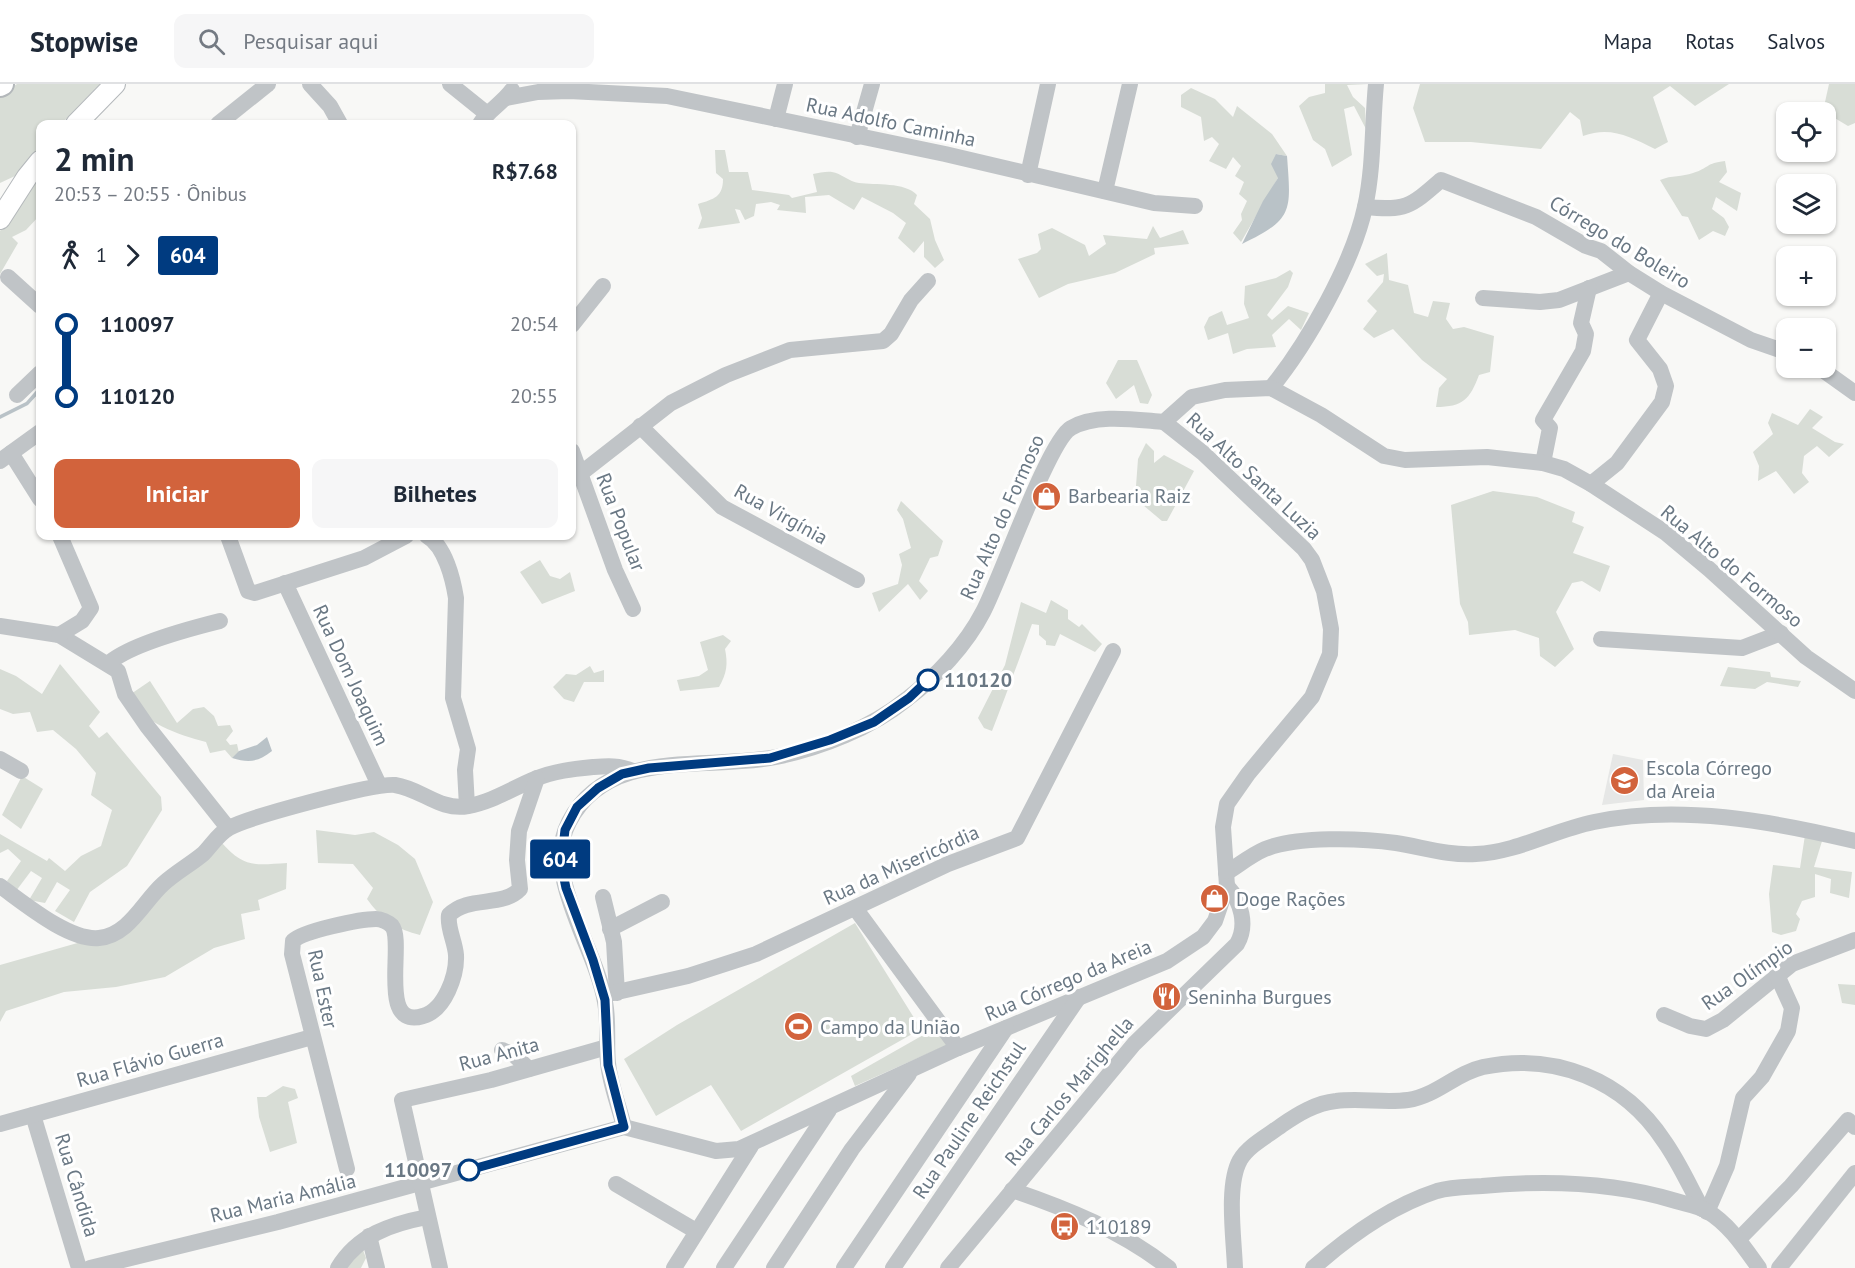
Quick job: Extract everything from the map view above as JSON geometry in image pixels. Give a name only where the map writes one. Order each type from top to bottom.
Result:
[{"type":"main road","points":[[80,120],[115,84]]},
{"type":"main road","points":[[0,219],[36,166]]},
{"type":"main road","points":[[0,192],[27,177]]},
{"type":"street","points":[[223,120],[268,84]]},
{"type":"street","points":[[310,84],[330,106],[338,120]]},
{"type":"street","points":[[450,84],[483,119],[511,91]]},
{"type":"street","points":[[776,119],[785,84]]},
{"type":"street","points":[[857,136],[872,84]]},
{"type":"street","points":[[1028,175],[1047,84]]},
{"type":"street","points":[[1105,191],[1130,84]]},
{"type":"street","points":[[1164,422],[1192,397],[1225,390],[1270,388],[1301,349],[1356,240],[1365,207],[1376,84]]},
{"type":"street","name":"Rua Adolfo Caminha","points":[[511,91],[672,90],[776,119],[945,154],[1154,203],[1195,206]]},
{"type":"street","name":"Córrego do Boleiro","points":[[1365,207],[1396,210],[1420,198],[1441,180],[1536,217],[1586,246],[1601,250],[1629,273],[1661,293],[1750,340],[1776,349]]},
{"type":"street","points":[[1483,298],[1539,302],[1559,300],[1629,273]]},
{"type":"street","points":[[9,277],[36,302]]},
{"type":"street","points":[[580,474],[671,403],[726,375],[790,350],[883,340],[891,334],[911,300],[928,281]]},
{"type":"street","points":[[576,320],[603,286]]},
{"type":"street","points":[[1543,463],[1550,428],[1544,420],[1583,351],[1586,334],[1581,323],[1589,288]]},
{"type":"street","points":[[1591,484],[1617,463],[1662,402],[1666,386],[1660,369],[1637,340],[1661,293]]},
{"type":"street","points":[[17,395],[36,377]]},
{"type":"street","points":[[1835,378],[1855,393]]},
{"type":"street","name":"Rua Alto do Formoso","points":[[1270,388],[1321,415],[1384,456],[1405,459],[1487,457],[1543,463],[1564,469],[1591,484],[1685,548],[1822,669],[1855,691]]},
{"type":"street","name":"Rua Alto do Formoso","points":[[634,771],[780,756],[857,729],[892,710],[931,677],[975,627],[1000,576],[1054,447],[1063,434],[1072,427],[1104,420],[1164,422]]},
{"type":"street","name":"Rua Alto Santa Luzia","points":[[1164,422],[1203,453],[1304,549],[1319,576],[1329,612],[1330,648],[1319,686],[1304,709],[1248,774],[1224,812],[1223,856],[1227,879]]},
{"type":"street","name":"Rua Virgínia","points":[[640,426],[722,507],[857,580]]},
{"type":"street","points":[[36,435],[5,457],[36,494]]},
{"type":"street","name":"Rua Popular","points":[[576,462],[615,570],[633,609]]},
{"type":"street","points":[[59,635],[88,617],[91,608],[62,540]]},
{"type":"street","points":[[229,540],[248,591],[259,592],[364,558],[398,540]]},
{"type":"street","points":[[431,540],[440,549],[456,598],[453,698],[468,749],[465,770],[466,806]]},
{"type":"street","name":"Rua Dom Joaquim","points":[[285,583],[379,785]]},
{"type":"street","points":[[108,664],[122,654],[157,640],[220,621]]},
{"type":"street","points":[[0,626],[59,635],[118,671],[125,694],[147,726],[228,828]]},
{"type":"street","points":[[1601,639],[1742,648],[1781,633]]},
{"type":"street","name":"Rua da Misericórdia","points":[[610,994],[688,976],[756,954],[948,864],[1017,838],[1113,651]]},
{"type":"street","points":[[0,759],[21,771]]},
{"type":"street","points":[[0,886],[66,929],[85,937],[109,935],[129,923],[163,884],[203,854],[228,828],[379,785],[401,786],[445,806],[466,806],[494,798],[537,778],[566,770],[607,766],[634,771]]},
{"type":"street","points":[[610,994],[566,888],[560,855],[565,830],[577,807],[611,780],[634,771]]},
{"type":"street","name":"Rua Ester","points":[[347,1169],[292,954],[293,941],[304,934],[363,920],[378,919],[387,922],[395,934],[393,987],[399,1004],[405,1013],[414,1017],[430,1013],[446,994],[456,959],[448,915],[467,903],[506,897],[520,889],[517,860],[519,831],[537,778]]},
{"type":"street","points":[[1227,879],[1266,849],[1284,844],[1343,839],[1366,840],[1451,854],[1474,855],[1512,849],[1594,822],[1648,816],[1750,821],[1855,841]]},
{"type":"street","name":"Rua Córrego da Areia","points":[[624,1127],[716,1151],[731,1151],[751,1146],[958,1048],[1079,996],[1149,969],[1196,944],[1212,926],[1227,879]]},
{"type":"street","name":"Rua Carlos Marighella","points":[[948,1268],[1134,1044],[1237,944],[1243,931],[1243,918],[1227,879]]},
{"type":"street","points":[[603,897],[610,929],[608,1065],[624,1127]]},
{"type":"street","points":[[610,929],[662,902]]},
{"type":"street","points":[[855,908],[958,1048]]},
{"type":"street","name":"Rua Olímpio","points":[[1664,1015],[1690,1026],[1706,1029],[1723,1020],[1792,964],[1855,940]]},
{"type":"street","points":[[1704,1210],[1727,1166],[1743,1098],[1762,1077],[1788,1031],[1792,1008],[1777,975]]},
{"type":"street","name":"Rua Pauline Reichstul","points":[[893,1268],[1079,996]]},
{"type":"street","points":[[844,1268],[1006,1028]]},
{"type":"street","name":"Rua Flávio Guerra","points":[[0,1124],[312,1037]]},
{"type":"street","name":"Rua Anita","points":[[420,1184],[402,1100],[607,1047]]},
{"type":"street","points":[[502,1050],[514,1055],[529,1069]]},
{"type":"street","points":[[1235,1268],[1234,1186],[1240,1160],[1248,1150],[1300,1113],[1316,1106],[1335,1101],[1410,1100],[1433,1092],[1467,1071],[1484,1066],[1522,1063],[1561,1065],[1600,1080],[1620,1094],[1664,1140],[1704,1210],[1739,1239],[1759,1268]]},
{"type":"street","points":[[774,1268],[852,1149],[911,1072]]},
{"type":"street","points":[[724,1268],[829,1109]]},
{"type":"street","name":"Rua Cândida","points":[[33,1115],[79,1268]]},
{"type":"street","points":[[1739,1239],[1791,1186],[1848,1120],[1855,1127]]},
{"type":"street","name":"Rua Maria Amália","points":[[90,1268],[278,1222],[624,1127]]},
{"type":"street","points":[[674,1268],[751,1146]]},
{"type":"street","points":[[1779,1268],[1855,1173]]},
{"type":"street","points":[[1313,1268],[1349,1238],[1382,1218],[1438,1191],[1515,1183],[1574,1183],[1649,1193],[1704,1210]]},
{"type":"street","points":[[420,1184],[440,1268]]},
{"type":"street","points":[[616,1184],[696,1231]]},
{"type":"street","points":[[1012,1191],[1101,1224],[1169,1268]]},
{"type":"street","points":[[338,1268],[348,1253],[366,1238],[390,1225],[427,1217]]},
{"type":"street","points":[[364,1268],[368,1257],[366,1238]]},
{"type":"street","points":[[366,1238],[376,1268]]},
{"type":"shaded area","points":[[17,84],[100,84],[65,120],[36,120],[36,152],[15,176],[0,183],[0,95]]},
{"type":"shaded area","points":[[1325,84],[1369,84],[1347,85],[1353,97],[1365,108],[1366,129],[1354,106],[1344,109],[1352,155],[1332,167],[1325,149],[1313,140],[1299,106],[1309,97],[1325,93]]},
{"type":"shaded area","points":[[1420,84],[1729,84],[1695,106],[1670,86],[1653,97],[1668,142],[1655,149],[1620,134],[1603,132],[1583,136],[1580,120],[1570,112],[1541,149],[1471,142],[1425,142],[1413,108]]},
{"type":"shaded area","points":[[1829,84],[1855,84],[1855,123],[1848,126],[1836,119],[1836,102],[1825,102]]},
{"type":"shaded area","points":[[1191,88],[1215,99],[1233,117],[1237,106],[1272,134],[1287,156],[1276,154],[1278,178],[1241,242],[1233,233],[1242,220],[1241,214],[1247,201],[1239,194],[1244,182],[1235,176],[1241,166],[1233,157],[1226,169],[1209,161],[1219,144],[1212,137],[1204,141],[1201,117],[1181,107],[1181,95]]},
{"type":"shaded area","points":[[715,150],[725,150],[729,172],[748,172],[752,190],[789,195],[792,198],[817,192],[813,174],[830,172],[855,182],[898,186],[912,191],[917,195],[914,204],[930,219],[935,240],[944,260],[935,268],[924,257],[924,241],[914,253],[898,238],[906,223],[893,213],[862,197],[854,210],[829,195],[805,197],[806,213],[777,210],[780,205],[771,202],[756,204],[754,216],[745,220],[740,210],[735,209],[740,223],[698,229],[702,218],[698,204],[709,201],[719,194],[723,185],[723,179],[716,173]]},
{"type":"shaded area","points":[[1276,154],[1287,156],[1289,189],[1286,211],[1272,227],[1242,244],[1263,201],[1278,178],[1271,164]]},
{"type":"shaded area","points":[[1725,161],[1727,172],[1719,182],[1741,193],[1737,211],[1716,197],[1712,209],[1724,218],[1729,227],[1725,236],[1713,231],[1699,240],[1688,217],[1682,216],[1660,180],[1689,174],[1714,163]]},
{"type":"shaded area","points":[[36,181],[36,219],[26,230],[12,237],[18,243],[0,274],[0,231]]},
{"type":"shaded area","points":[[1153,226],[1160,238],[1183,230],[1189,244],[1154,248],[1155,254],[1115,273],[1068,284],[1039,298],[1018,259],[1037,253],[1041,249],[1038,234],[1052,228],[1085,245],[1089,256],[1106,244],[1103,235],[1147,239]]},
{"type":"shaded area","points":[[1387,253],[1389,280],[1408,285],[1414,313],[1428,317],[1433,301],[1450,303],[1446,319],[1453,329],[1464,327],[1494,336],[1490,372],[1479,375],[1469,396],[1459,403],[1436,407],[1439,388],[1447,379],[1422,360],[1393,329],[1374,338],[1363,329],[1377,311],[1367,301],[1383,282],[1384,274],[1377,276],[1365,264]]},
{"type":"shaded area","points":[[1290,270],[1293,273],[1288,287],[1267,315],[1272,320],[1288,306],[1309,313],[1301,330],[1289,319],[1272,335],[1276,347],[1247,349],[1233,354],[1228,333],[1208,340],[1204,327],[1209,317],[1222,311],[1227,325],[1249,318],[1244,304],[1245,286],[1276,278]]},
{"type":"shaded area","points":[[1118,360],[1137,360],[1152,395],[1148,404],[1140,403],[1134,385],[1116,399],[1106,383]]},
{"type":"shaded area","points":[[36,391],[36,396],[28,405],[0,419],[0,415],[26,402]]},
{"type":"shaded area","points":[[1810,409],[1823,417],[1812,428],[1835,442],[1844,444],[1829,457],[1817,446],[1804,456],[1802,473],[1809,482],[1794,494],[1776,471],[1758,481],[1759,466],[1753,452],[1773,434],[1768,423],[1772,413],[1798,425]]},
{"type":"shaded area","points":[[1146,443],[1154,451],[1154,463],[1164,455],[1194,471],[1167,521],[1162,521],[1143,505],[1145,493],[1136,486],[1138,459]]},
{"type":"shaded area","points":[[1493,491],[1537,497],[1575,512],[1572,522],[1584,527],[1573,553],[1610,566],[1600,592],[1582,581],[1572,583],[1556,612],[1574,649],[1555,667],[1540,656],[1539,638],[1515,630],[1469,635],[1468,622],[1460,604],[1451,505]]},
{"type":"shaded area","points":[[901,501],[943,541],[938,556],[930,558],[919,581],[928,591],[920,600],[908,584],[879,612],[872,593],[898,584],[902,565],[899,554],[911,548],[903,519],[897,510]]},
{"type":"shaded area","points":[[540,560],[550,576],[560,579],[570,572],[575,591],[542,604],[520,572]]},
{"type":"shaded area","points":[[1051,600],[1068,610],[1068,619],[1079,627],[1082,624],[1102,644],[1095,652],[1060,634],[1055,646],[1046,645],[1046,641],[1039,635],[1039,625],[1032,624],[992,731],[984,728],[978,718],[1005,665],[1021,602],[1046,613]]},
{"type":"shaded area","points":[[723,635],[731,641],[725,649],[726,668],[719,687],[680,691],[677,680],[699,676],[708,670],[700,642]]},
{"type":"shaded area","points":[[60,664],[100,712],[89,726],[99,738],[107,732],[161,797],[162,810],[127,866],[90,892],[74,922],[55,911],[70,890],[57,882],[45,903],[29,900],[42,878],[31,871],[16,891],[7,881],[21,861],[8,849],[0,853],[0,834],[47,861],[49,858],[65,871],[81,856],[101,846],[112,810],[91,795],[96,773],[76,749],[53,730],[37,732],[30,712],[13,714],[0,709],[0,669],[16,676],[42,694]]},
{"type":"shaded area","points":[[590,666],[594,673],[604,670],[604,682],[584,682],[574,702],[564,699],[553,687],[566,674],[576,675]]},
{"type":"shaded area","points":[[1728,667],[1770,672],[1771,677],[1801,681],[1798,687],[1767,682],[1755,689],[1720,686]]},
{"type":"shaded area","points":[[150,681],[177,723],[193,709],[204,707],[214,716],[218,726],[230,725],[233,731],[226,740],[230,745],[237,744],[239,753],[232,758],[225,750],[210,753],[206,742],[173,731],[143,714],[128,696]]},
{"type":"shaded area","points":[[267,737],[272,751],[267,755],[253,761],[232,758],[239,751],[257,745]]},
{"type":"shaded area","name":"Escola Córrego da Areia","points":[[1613,754],[1643,760],[1644,800],[1602,805]]},
{"type":"shaded area","points":[[22,776],[43,789],[21,829],[2,815]]},
{"type":"shaded area","points":[[316,830],[355,835],[374,832],[398,845],[415,859],[433,902],[420,935],[404,930],[378,912],[367,899],[373,888],[353,864],[318,863]]},
{"type":"shaded area","points":[[1805,835],[1823,838],[1814,867],[1852,872],[1849,898],[1830,893],[1831,879],[1815,874],[1815,897],[1802,901],[1796,914],[1800,919],[1796,931],[1781,935],[1772,932],[1769,894],[1773,865],[1800,868]]},
{"type":"shaded area","points":[[221,842],[243,861],[258,864],[287,863],[286,889],[258,900],[260,910],[241,914],[245,939],[214,948],[165,977],[116,987],[64,992],[6,1011],[0,1022],[0,965],[81,942],[103,943]]},
{"type":"shaded area","name":"Campo da União","points":[[855,923],[921,1029],[741,1131],[711,1085],[656,1116],[624,1059],[677,1025]]},
{"type":"shaded area","points":[[1838,984],[1855,985],[1855,1005],[1842,1003]]},
{"type":"shaded area","points":[[934,1024],[947,1045],[855,1086],[851,1076],[925,1034]]},
{"type":"shaded area","points":[[283,1086],[295,1089],[298,1098],[288,1102],[297,1143],[270,1152],[259,1117],[257,1097],[266,1097]]},
{"type":"shaded area","points":[[363,1250],[366,1258],[361,1268],[343,1268]]},
{"type":"bus line","name":"604","points":[[469,1170],[624,1127],[608,1065],[605,1000],[563,878],[560,855],[562,842],[565,830],[577,807],[598,788],[622,774],[649,768],[770,758],[830,740],[874,722],[909,698],[928,680]]},
{"type":"place","name":"Barbearia Raiz","points":[[1047,496]]},
{"type":"place","name":"110120","points":[[928,680]]},
{"type":"place","name":"Escola Córrego da Areia","points":[[1625,780]]},
{"type":"place","name":"Doge Rações","points":[[1215,899]]},
{"type":"place","name":"Seninha Burgues","points":[[1167,997]]},
{"type":"place","name":"Campo da União","points":[[799,1027]]},
{"type":"place","name":"110097","points":[[469,1170]]},
{"type":"place","name":"110189","points":[[1065,1227]]}]
